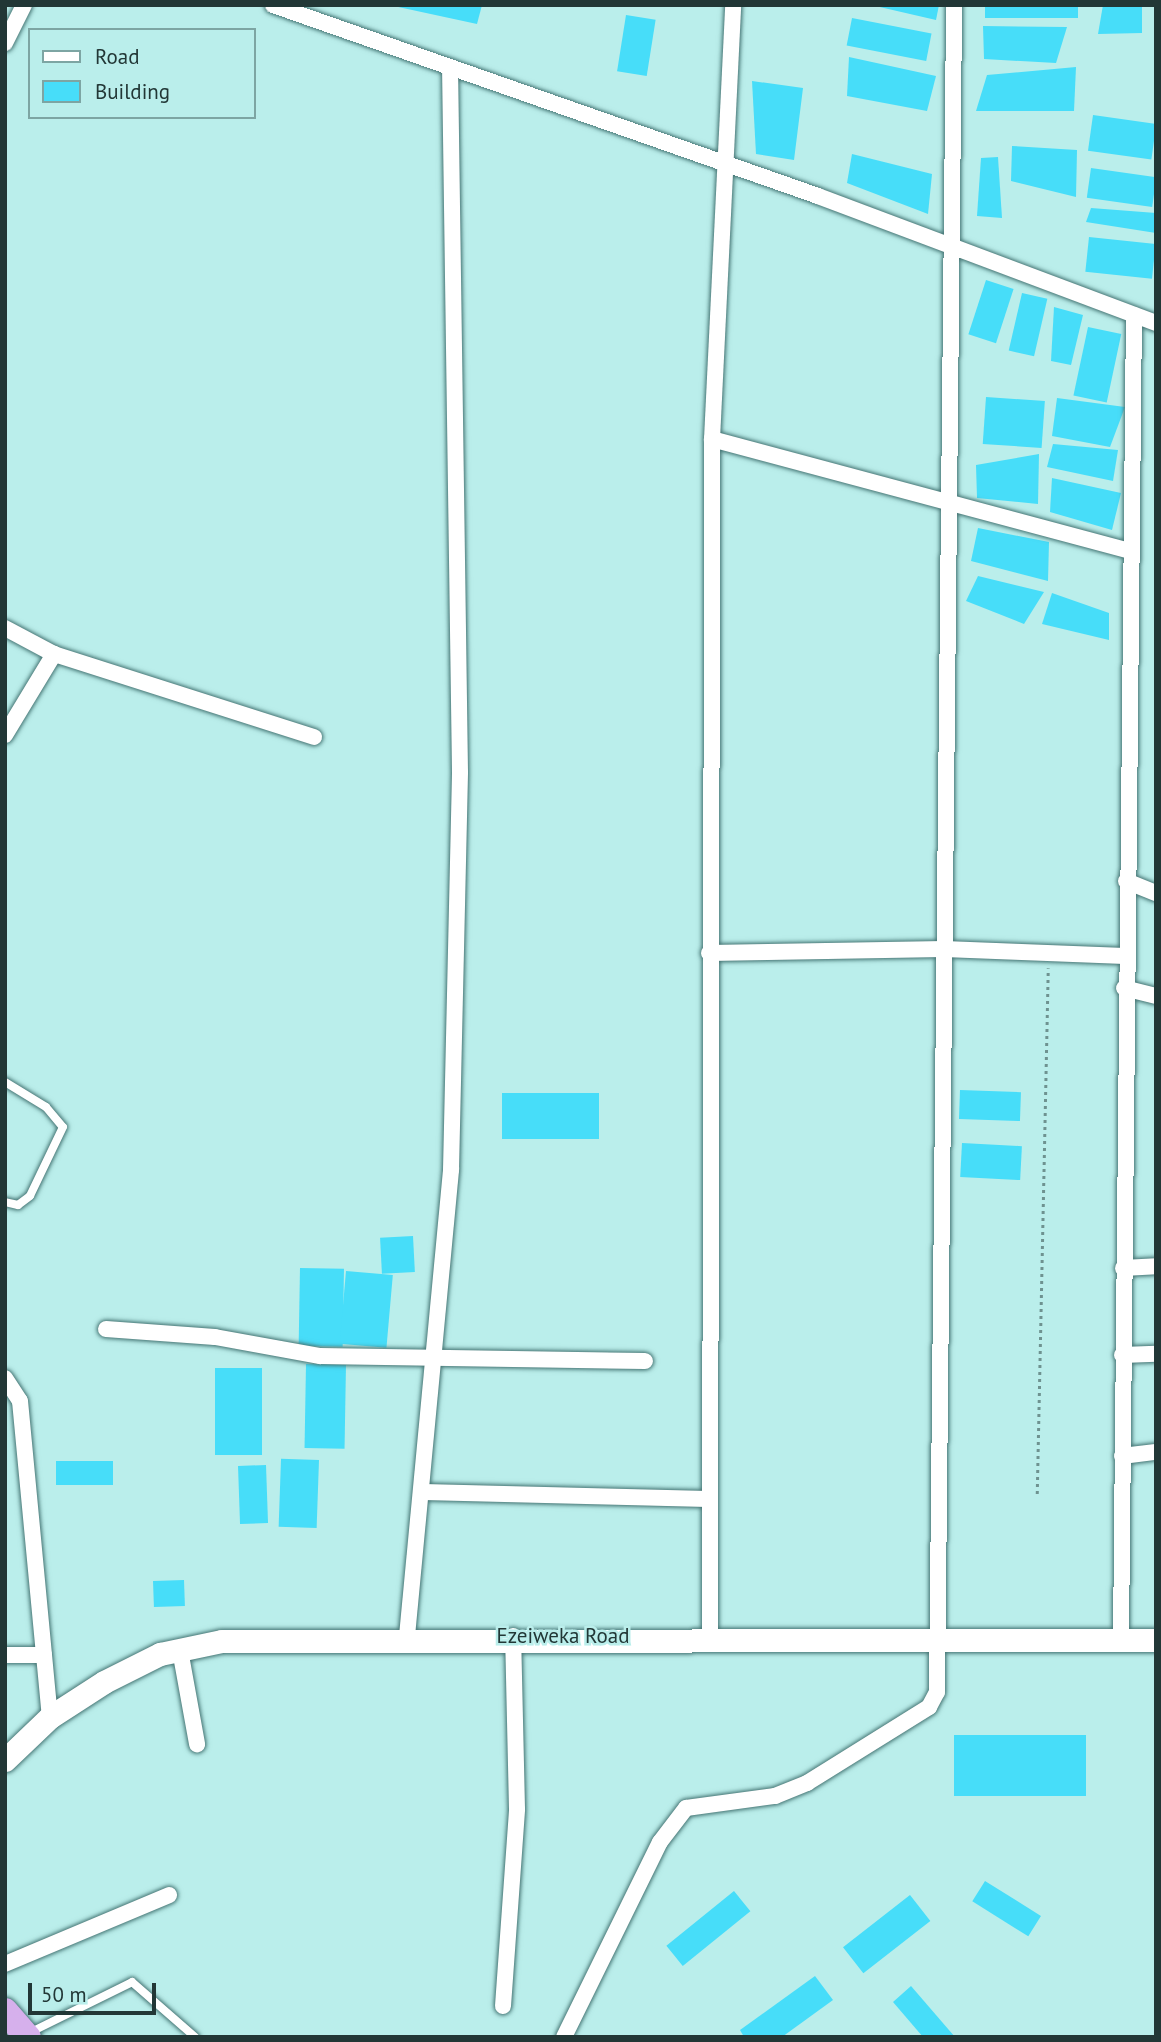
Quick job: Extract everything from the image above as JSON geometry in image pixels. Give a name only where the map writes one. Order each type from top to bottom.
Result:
[{"type":"highway","points":[[5,2011],[27,2036]]},
{"type":"main road","name":"Ezeiweka Road","points":[[5,1760],[51,1717],[104,1682],[180,1650],[222,1641],[407,1636],[710,1637],[940,1642],[1156,1640]]},
{"type":"street","points":[[5,43],[24,5]]},
{"type":"street","points":[[273,5],[305,11],[450,68],[728,164],[1156,323]]},
{"type":"street","points":[[710,1637],[709,953],[712,439],[728,164],[733,5]]},
{"type":"street","points":[[564,2037],[660,1842],[686,1808],[775,1796],[807,1783],[929,1707],[937,1692],[940,1642],[954,5]]},
{"type":"street","points":[[407,1636],[451,1170],[460,786],[450,68]]},
{"type":"street","points":[[1121,1639],[1124,988],[1133,315]]},
{"type":"street","points":[[712,439],[1130,551]]},
{"type":"street","points":[[5,628],[54,654],[314,737]]},
{"type":"street","points":[[5,735],[54,654]]},
{"type":"street","points":[[1126,881],[1156,892]]},
{"type":"street","points":[[709,953],[944,949],[1125,956]]},
{"type":"street","points":[[1124,988],[1156,996]]},
{"type":"street","points":[[1123,1268],[1156,1266]]},
{"type":"street","points":[[106,1329],[215,1337],[320,1356],[433,1361],[645,1361]]},
{"type":"street","points":[[1122,1355],[1156,1354]]},
{"type":"street","points":[[5,1378],[20,1401],[51,1717]]},
{"type":"street","points":[[1122,1457],[1156,1452]]},
{"type":"street","points":[[421,1492],[710,1499]]},
{"type":"street","points":[[503,2006],[517,1810],[513,1636]]},
{"type":"street","points":[[180,1650],[197,1744]]},
{"type":"street","points":[[5,1655],[44,1655]]},
{"type":"street","points":[[5,1964],[169,1895]]},
{"type":"lane","points":[[5,1082],[46,1107],[63,1127],[30,1196],[18,1205],[5,1202]]},
{"type":"lane","points":[[27,2036],[132,1982],[195,2037]]},
{"type":"path","points":[[1037,1494],[1048,954]]},
{"type":"building","points":[[389,5],[482,5],[477,24]]},
{"type":"building","points":[[871,5],[939,5],[936,20]]},
{"type":"building","points":[[985,5],[1078,5],[1078,18],[985,18]]},
{"type":"building","points":[[1103,5],[1142,5],[1142,33],[1098,34]]},
{"type":"building","points":[[626,15],[656,20],[647,76],[617,71]]},
{"type":"building","points":[[852,18],[932,33],[926,61],[847,45]]},
{"type":"building","points":[[983,26],[1067,27],[1056,63],[984,59]]},
{"type":"building","points":[[849,57],[936,76],[927,111],[847,96]]},
{"type":"building","points":[[1076,67],[1074,111],[976,111],[987,75]]},
{"type":"building","points":[[752,81],[803,88],[794,160],[756,154]]},
{"type":"building","points":[[1093,115],[1156,124],[1151,160],[1088,151]]},
{"type":"building","points":[[1012,146],[1077,150],[1076,197],[1011,181]]},
{"type":"building","points":[[852,154],[932,174],[928,214],[847,183]]},
{"type":"building","points":[[998,157],[1002,218],[977,216],[981,158]]},
{"type":"building","points":[[1091,168],[1156,177],[1152,207],[1087,198]]},
{"type":"building","points":[[1091,208],[1156,213],[1156,233],[1086,222]]},
{"type":"building","points":[[1089,237],[1156,244],[1152,279],[1085,272]]},
{"type":"building","points":[[986,280],[1014,289],[996,343],[968,334]]},
{"type":"building","points":[[1022,293],[1047,299],[1034,356],[1009,350]]},
{"type":"building","points":[[1054,307],[1083,315],[1071,365],[1051,361]]},
{"type":"building","points":[[1088,327],[1121,334],[1107,403],[1073,395]]},
{"type":"building","points":[[986,397],[1045,401],[1042,448],[983,444]]},
{"type":"building","points":[[1057,398],[1125,407],[1110,447],[1052,436]]},
{"type":"building","points":[[1053,444],[1118,450],[1113,481],[1047,467]]},
{"type":"building","points":[[1039,454],[1038,504],[977,498],[976,465]]},
{"type":"building","points":[[1052,478],[1121,493],[1112,530],[1050,512]]},
{"type":"building","points":[[978,528],[1049,542],[1048,581],[971,561]]},
{"type":"building","points":[[978,576],[1044,592],[1024,624],[966,601]]},
{"type":"building","points":[[1052,593],[1109,613],[1109,640],[1042,624]]},
{"type":"building","points":[[960,1090],[1021,1092],[1020,1121],[959,1119]]},
{"type":"building","points":[[502,1093],[599,1093],[599,1139],[502,1139]]},
{"type":"building","points":[[962,1143],[1022,1146],[1020,1180],[960,1177]]},
{"type":"building","points":[[413,1236],[415,1272],[382,1274],[380,1238]]},
{"type":"building","points":[[300,1268],[344,1269],[343,1347],[299,1346]]},
{"type":"building","points":[[346,1271],[393,1275],[386,1348],[340,1344]]},
{"type":"building","points":[[306,1364],[346,1365],[345,1449],[305,1448]]},
{"type":"building","points":[[215,1368],[262,1368],[262,1455],[215,1455]]},
{"type":"building","points":[[281,1459],[319,1460],[317,1528],[279,1527]]},
{"type":"building","points":[[56,1461],[113,1461],[113,1485],[56,1485]]},
{"type":"building","points":[[266,1465],[268,1523],[240,1524],[238,1466]]},
{"type":"building","points":[[184,1580],[185,1606],[154,1607],[153,1581]]},
{"type":"building","points":[[954,1735],[1086,1735],[1086,1796],[954,1796]]},
{"type":"building","points":[[985,1881],[1041,1916],[1028,1936],[972,1901]]},
{"type":"building","points":[[734,1891],[750,1911],[683,1966],[666,1946]]},
{"type":"building","points":[[910,1895],[930,1921],[863,1973],[843,1947]]},
{"type":"building","points":[[815,1976],[833,2000],[782,2037],[744,2037],[740,2030]]},
{"type":"building","points":[[911,1986],[955,2037],[923,2037],[893,2002]]}]
